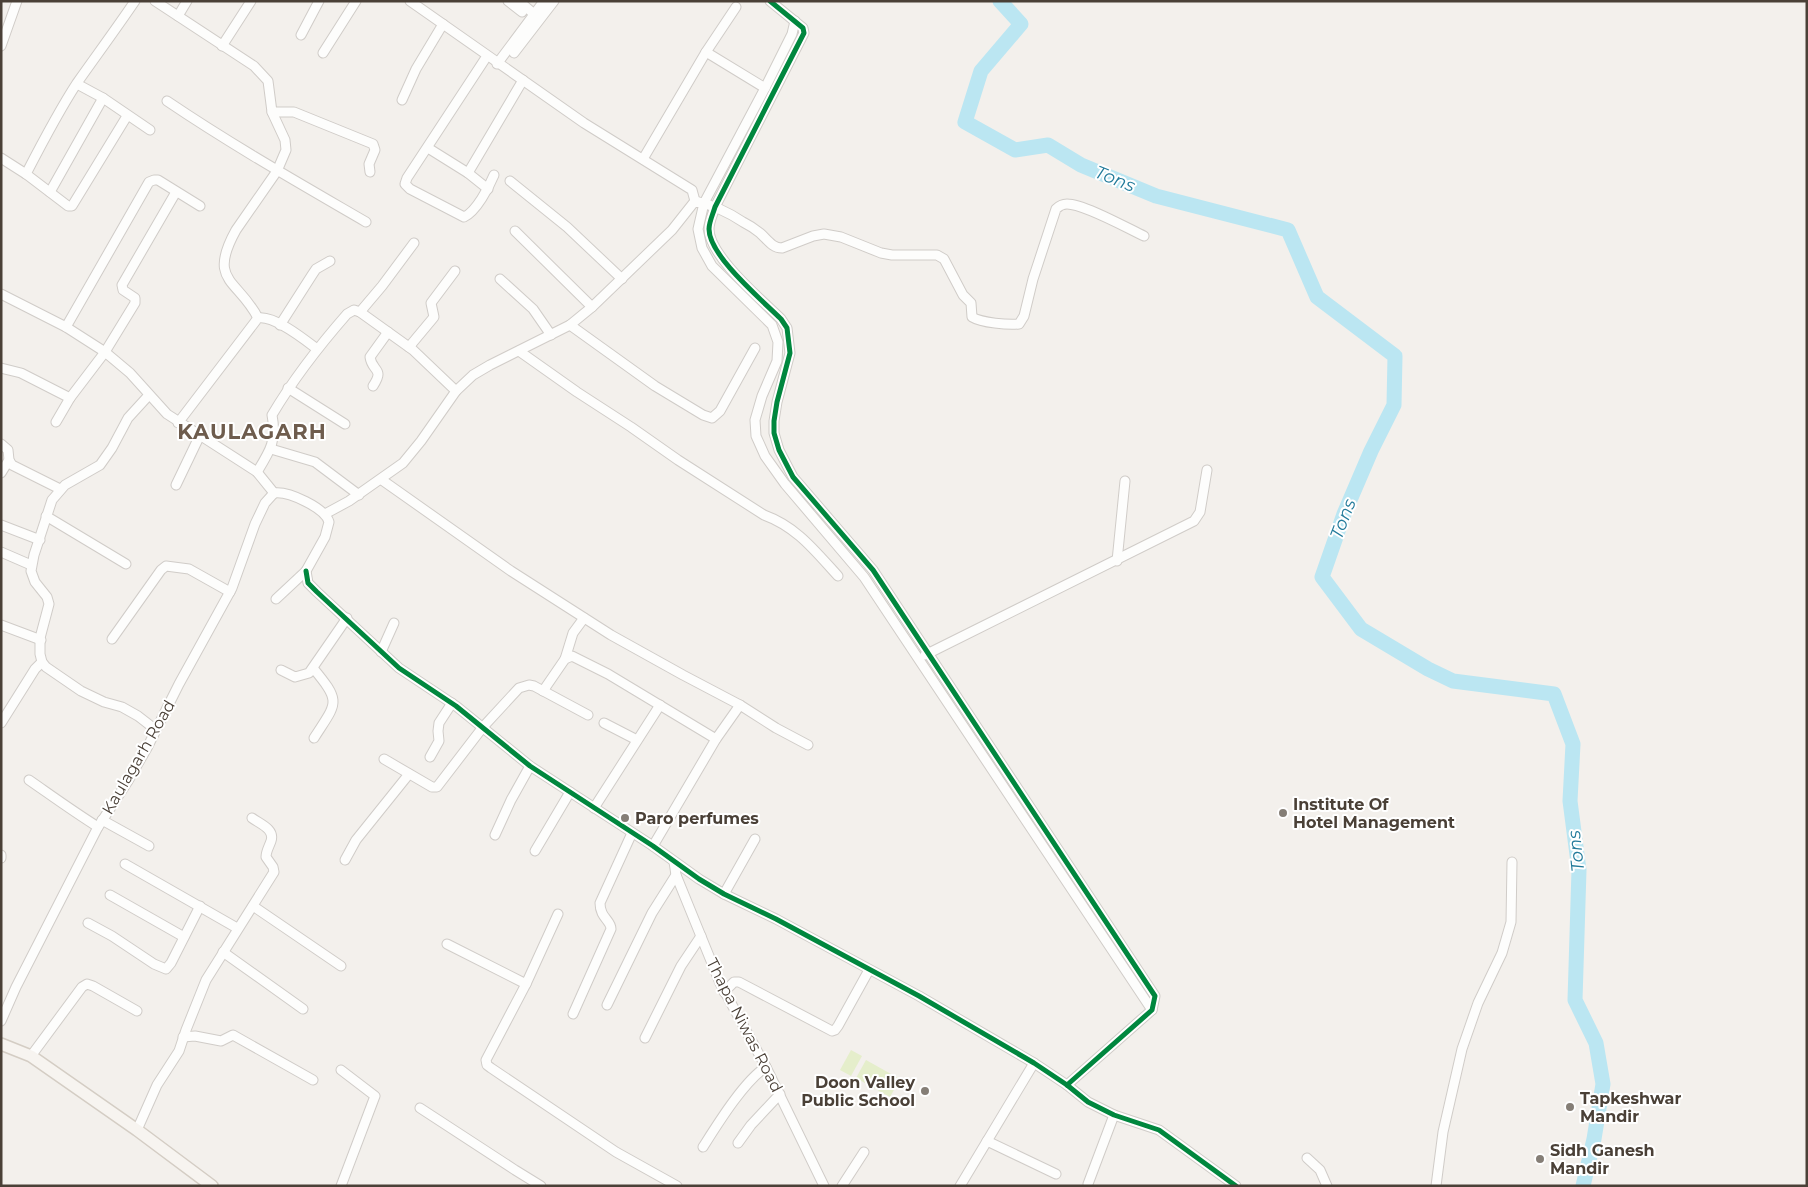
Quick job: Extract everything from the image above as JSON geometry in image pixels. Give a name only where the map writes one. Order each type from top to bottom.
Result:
[{"type":"street","points":[[1,46],[17,1]]},
{"type":"street","points":[[26,174],[77,84],[134,1]]},
{"type":"street","points":[[155,1],[254,66],[265,76],[270,88],[270,105],[286,144],[286,150],[277,171],[236,230],[224,258],[227,279],[248,303],[258,318]]},
{"type":"street","points":[[178,16],[187,1]]},
{"type":"street","points":[[222,46],[251,1]]},
{"type":"street","points":[[300,35],[319,1]]},
{"type":"street","points":[[323,53],[356,1]]},
{"type":"street","points":[[410,1],[497,64],[584,123],[692,190],[700,202],[715,207],[744,222],[778,248],[824,234],[841,237],[881,253],[892,255],[937,255],[944,259],[963,295],[971,304],[972,317],[978,320],[1012,325],[1018,324],[1024,316],[1033,278],[1056,209],[1060,206],[1068,204],[1083,209],[1144,236]]},
{"type":"street","points":[[508,1],[522,12]]},
{"type":"street","points":[[519,1],[534,14]]},
{"type":"street","points":[[497,64],[544,1]]},
{"type":"street","points":[[514,53],[554,1]]},
{"type":"street","points":[[770,1],[803,28],[804,32],[715,207],[709,229],[712,244],[721,259],[781,319],[787,328],[790,353],[774,421],[774,433],[779,450],[794,478],[873,570],[1155,996],[1152,1010],[1067,1085]]},
{"type":"street","points":[[643,160],[706,52],[736,7]]},
{"type":"street","points":[[325,514],[382,480],[403,463],[456,391],[473,375],[570,325],[622,279],[700,202],[765,88],[792,34],[795,21]]},
{"type":"street","points":[[402,100],[416,69],[442,24]]},
{"type":"street","points":[[706,52],[765,88]]},
{"type":"street","points":[[487,56],[405,184],[410,189],[464,217],[469,214],[488,188],[494,175]]},
{"type":"street","points":[[468,173],[523,80]]},
{"type":"street","points":[[77,84],[103,98],[150,130]]},
{"type":"street","points":[[50,192],[103,98]]},
{"type":"street","points":[[167,101],[277,171],[366,222]]},
{"type":"street","points":[[272,112],[294,112],[373,144],[375,150],[369,164],[370,172]]},
{"type":"street","points":[[1,158],[26,174],[68,206],[73,205],[127,116]]},
{"type":"street","points":[[428,148],[488,188]]},
{"type":"street","points":[[66,327],[148,182],[158,180],[200,206]]},
{"type":"street","points":[[510,181],[567,226],[622,279]]},
{"type":"street","points":[[56,422],[70,398],[105,352],[136,300],[123,290],[122,285],[176,192]]},
{"type":"street","points":[[700,202],[698,229],[702,248],[712,266],[772,325],[778,342],[777,361],[762,396],[755,420],[756,436],[765,456],[785,484],[864,577],[1152,1010]]},
{"type":"street","points":[[515,231],[592,307]]},
{"type":"street","points":[[360,312],[414,243]]},
{"type":"street","points":[[280,325],[316,269],[330,261]]},
{"type":"street","points":[[409,347],[434,318],[432,303],[455,271]]},
{"type":"street","points":[[500,279],[533,309],[551,335]]},
{"type":"street","points":[[1,294],[66,327],[105,352],[130,373],[167,414],[178,423],[257,472],[274,493],[295,497],[325,514],[329,522],[327,531],[306,571],[276,599]]},
{"type":"street","points":[[257,472],[271,449],[274,439],[272,415],[288,388],[317,349],[348,314],[354,310],[360,312],[409,347],[456,391]]},
{"type":"street","points":[[178,423],[258,318],[267,319],[280,325],[317,349]]},
{"type":"street","points":[[570,325],[655,386],[703,415],[712,418],[720,411],[754,348]]},
{"type":"street","points":[[373,386],[379,375],[370,357],[388,332]]},
{"type":"street","points":[[519,351],[685,464],[764,515],[780,521],[796,532],[838,576]]},
{"type":"street","points":[[1,368],[22,373],[70,398]]},
{"type":"street","points":[[288,388],[345,424]]},
{"type":"street","points":[[149,395],[128,418],[112,448],[100,465],[60,489],[52,500],[31,565],[32,576],[47,597],[49,604],[41,640],[40,654],[42,662],[52,673],[82,691],[104,702],[122,707],[138,716],[156,730]]},
{"type":"street","points":[[176,485],[200,435]]},
{"type":"street","points":[[1,444],[8,450],[9,460],[12,465],[60,489]]},
{"type":"street","points":[[271,449],[315,462],[359,495]]},
{"type":"street","points":[[1,473],[9,460]]},
{"type":"street","points":[[918,658],[1117,561],[1194,521],[1200,512],[1207,470]]},
{"type":"street","points":[[382,480],[511,571],[584,618],[641,653],[740,705],[776,728],[808,745]]},
{"type":"street","points":[[1117,561],[1126,481]]},
{"type":"street","name":"Kaulagarh Road","points":[[1,1021],[16,987],[100,824],[128,781],[230,592],[255,524],[265,503],[274,493]]},
{"type":"street","points":[[46,516],[126,564]]},
{"type":"street","points":[[1,526],[40,540]]},
{"type":"street","points":[[1,552],[31,565]]},
{"type":"street","points":[[112,639],[161,570],[166,566],[189,569],[230,592]]},
{"type":"street","points":[[306,571],[308,583],[381,652],[414,679],[452,703],[530,766],[654,846],[674,862],[724,894],[776,919],[919,996],[1034,1063],[1088,1102],[1114,1115],[1159,1130],[1236,1186]]},
{"type":"street","points":[[281,670],[292,676],[299,677],[309,672],[347,618]]},
{"type":"street","points":[[543,691],[565,658],[573,633],[584,618]]},
{"type":"street","points":[[381,652],[394,622]]},
{"type":"street","points":[[1,625],[41,640]]},
{"type":"street","points":[[565,658],[572,656],[589,663],[716,739]]},
{"type":"street","points":[[1,723],[35,669],[42,662]]},
{"type":"street","points":[[313,668],[329,688],[334,706],[314,738]]},
{"type":"street","points":[[384,758],[432,787],[437,787],[483,727],[519,688],[529,685],[588,715]]},
{"type":"street","points":[[430,757],[439,741],[438,726],[452,703]]},
{"type":"street","points":[[594,808],[660,705]]},
{"type":"street","points":[[654,846],[716,739],[740,705]]},
{"type":"street","points":[[604,723],[637,740]]},
{"type":"street","points":[[973,741],[982,734]]},
{"type":"street","points":[[495,835],[511,800],[530,766]]},
{"type":"street","points":[[345,860],[356,840],[409,774]]},
{"type":"street","points":[[29,780],[65,806],[148,846]]},
{"type":"street","points":[[535,851],[570,792]]},
{"type":"street","points":[[137,1130],[157,1085],[179,1051],[206,980],[274,872],[274,867],[266,857],[271,840],[271,832],[252,818]]},
{"type":"street","points":[[573,1014],[611,930],[610,924],[602,916],[600,903],[632,833]]},
{"type":"street","points":[[724,894],[755,838]]},
{"type":"street","name":"Thapa Niwas Road","points":[[674,862],[676,875],[724,992],[780,1094],[824,1186]]},
{"type":"street","points":[[1436,1186],[1443,1132],[1462,1049],[1478,1003],[1502,953],[1511,922],[1512,862]]},
{"type":"street","points":[[124,864],[237,928]]},
{"type":"street","points":[[608,1005],[652,913],[676,875]]},
{"type":"street","points":[[110,895],[184,937]]},
{"type":"street","points":[[1086,912],[1095,905]]},
{"type":"street","points":[[88,923],[112,936],[154,964],[166,969],[171,963],[200,906]]},
{"type":"street","points":[[253,906],[342,966]]},
{"type":"street","points":[[558,914],[526,984],[486,1060],[487,1065],[616,1152],[677,1186]]},
{"type":"street","points":[[645,1038],[681,966],[701,936]]},
{"type":"street","points":[[447,944],[526,984]]},
{"type":"street","points":[[223,952],[303,1009]]},
{"type":"street","points":[[724,992],[734,982],[739,982],[832,1031],[838,1026],[869,970]]},
{"type":"street","points":[[31,1056],[82,987],[87,984],[137,1011]]},
{"type":"street","points":[[183,1037],[195,1036],[221,1041],[233,1035],[313,1080]]},
{"type":"street","points":[[1,1044],[31,1056],[137,1130],[212,1186]]},
{"type":"street","points":[[960,1186],[1034,1063]]},
{"type":"street","points":[[703,1147],[747,1084],[759,1071],[766,1067]]},
{"type":"street","points":[[341,1070],[375,1096],[341,1186]]},
{"type":"street","points":[[738,1142],[780,1094]]},
{"type":"street","points":[[420,1108],[535,1185]]},
{"type":"street","points":[[1088,1184],[1114,1115]]},
{"type":"street","points":[[987,1141],[1056,1174]]},
{"type":"street","points":[[842,1186],[864,1152]]},
{"type":"street","points":[[1307,1158],[1322,1174],[1327,1186]]},
{"type":"street","points":[[1219,1186],[1224,1177]]},
{"type":"green space","points":[[851,1050],[862,1056],[851,1076],[840,1070]]},
{"type":"green space","points":[[866,1060],[900,1079],[890,1097],[856,1078]]},
{"type":"waterway","name":"Tons","points":[[1000,1],[1021,24],[981,71],[965,122],[1015,150],[1048,145],[1081,165],[1156,196],[1288,230],[1317,297],[1395,356],[1394,405],[1371,451],[1344,514],[1322,577],[1361,629],[1428,669],[1453,681],[1554,694],[1573,744],[1570,801],[1579,870],[1575,1000],[1596,1043],[1603,1084],[1594,1139],[1583,1186]]},
{"type":"cycle path","points":[[770,1],[803,28],[804,33],[715,207],[709,226],[711,240],[738,277],[781,319],[787,328],[790,353],[777,402],[774,433],[779,450],[793,477],[873,570],[1155,996],[1152,1010],[1067,1085]]},
{"type":"cycle path","points":[[306,571],[308,583],[399,668],[456,706],[530,766],[653,846],[699,879],[724,894],[776,919],[919,996],[1034,1063],[1088,1102],[1114,1115],[1159,1130],[1236,1186]]},
{"type":"place","name":"Institute Of Hotel Management","points":[[1283,813]]},
{"type":"place","name":"Paro perfumes","points":[[625,818]]},
{"type":"place","name":"Doon Valley Public School","points":[[925,1091]]},
{"type":"place","name":"Tapkeshwar Mandir","points":[[1570,1107]]},
{"type":"place","name":"Sidh Ganesh Mandir","points":[[1540,1159]]},
{"type":"district","name":"KAULAGARH","points":[[252,432]]}]
